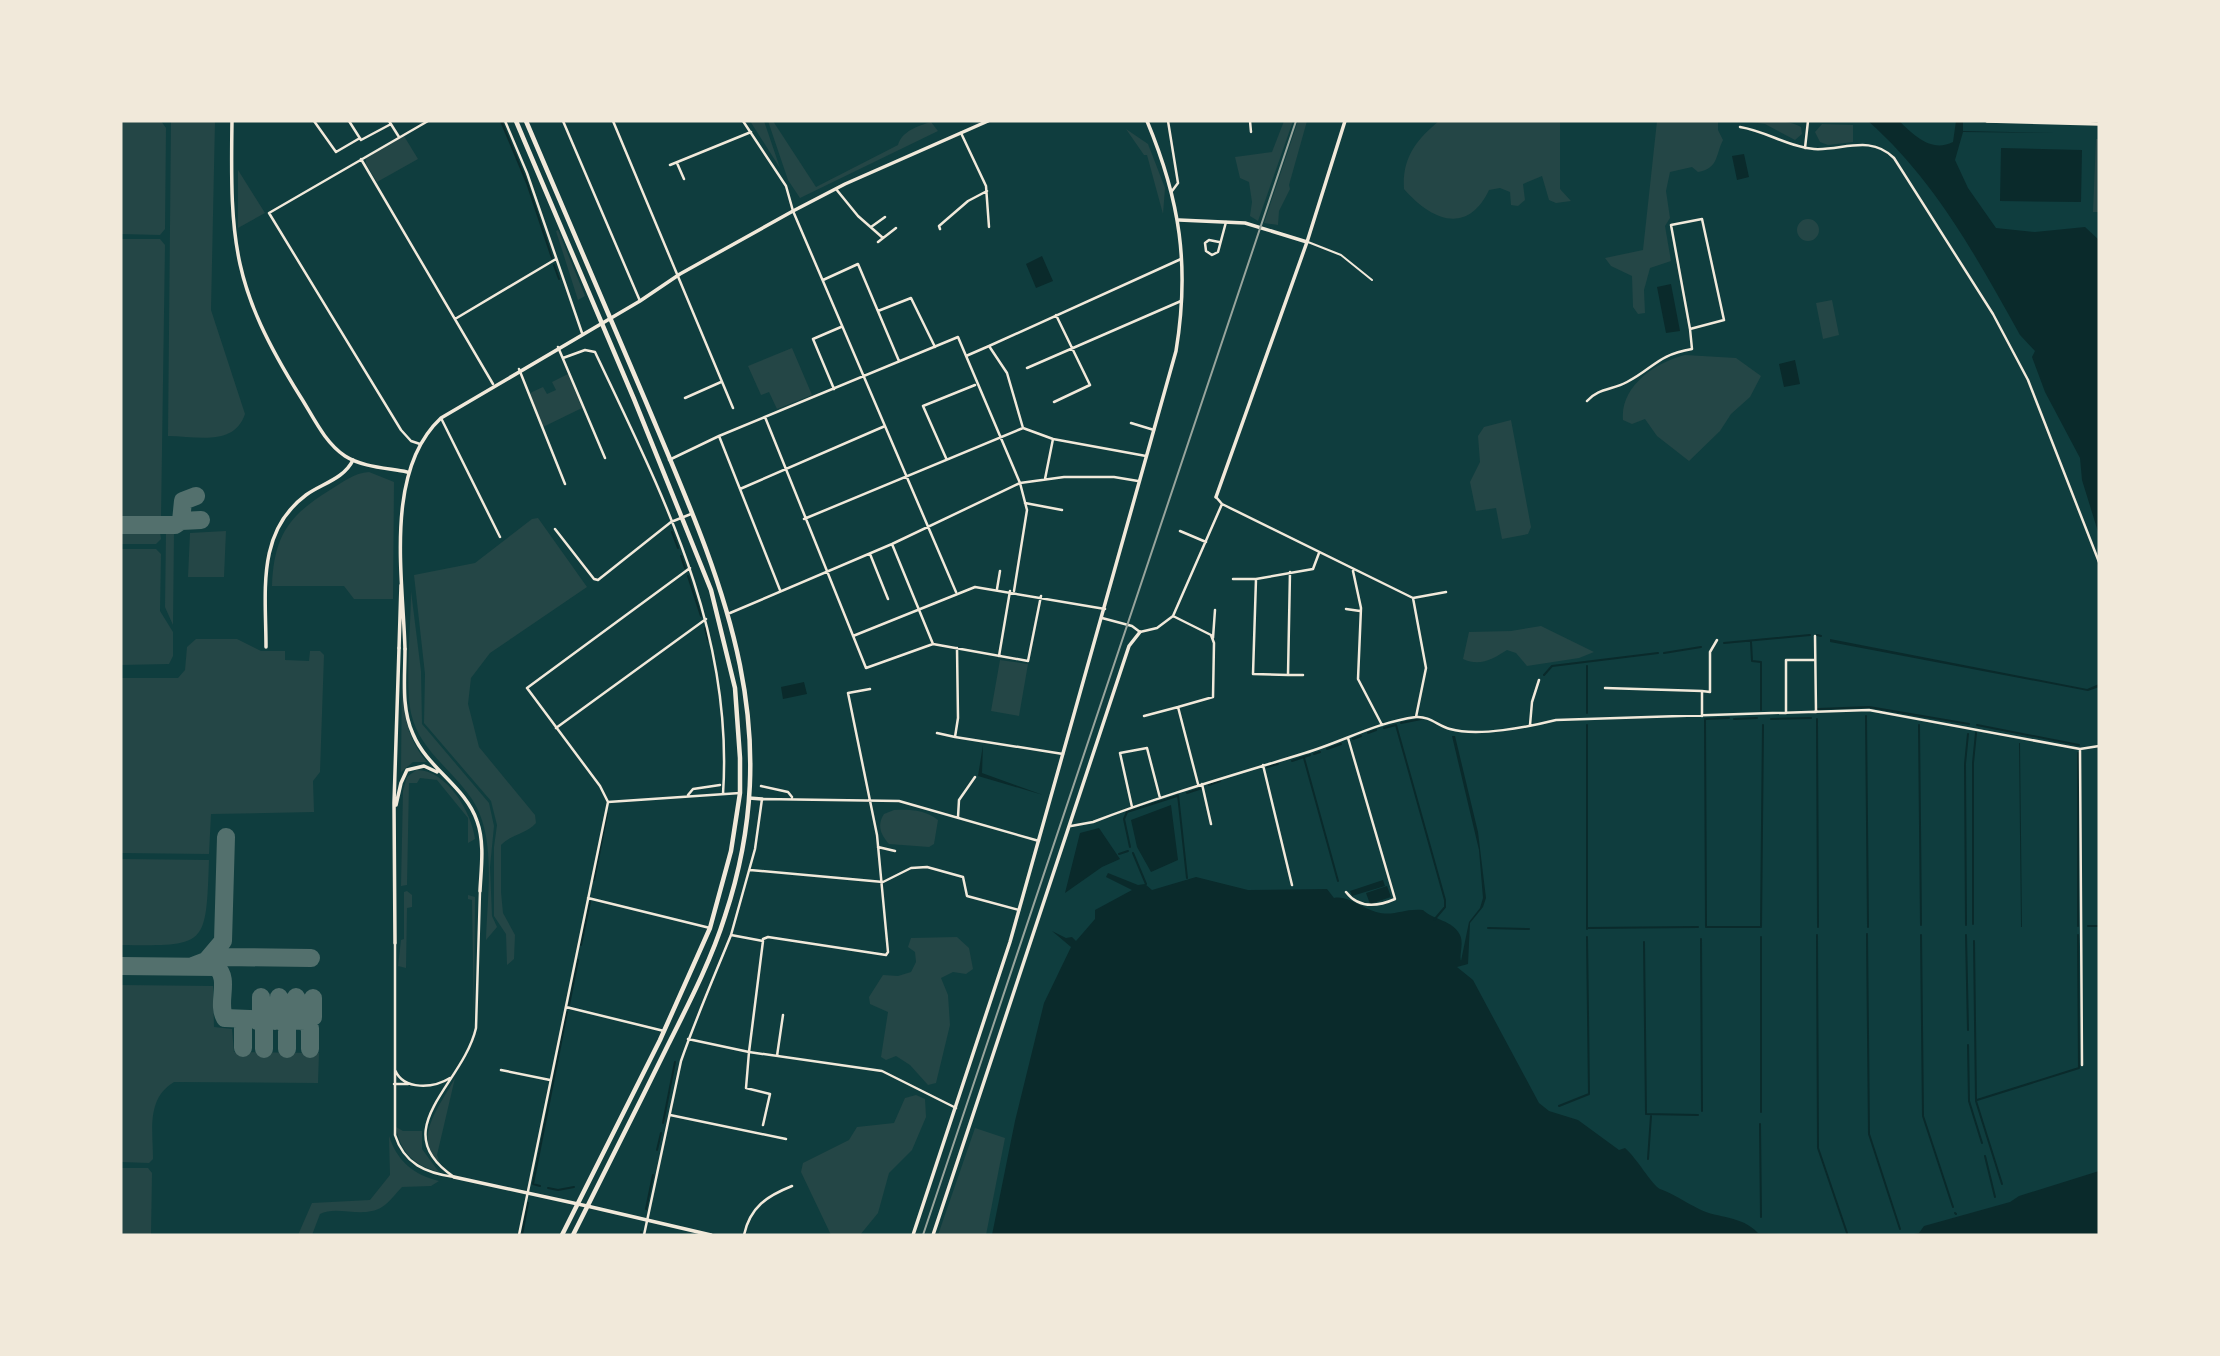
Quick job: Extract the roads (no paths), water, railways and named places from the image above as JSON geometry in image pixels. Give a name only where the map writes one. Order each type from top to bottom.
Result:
[{"type":"highway","points":[[516,121],[710,590],[730,662],[738,722],[740,793],[731,851],[710,928],[664,1031],[562,1235]]},
{"type":"highway","points":[[526,121],[611,318],[730,613],[747,701],[751,768],[737,872],[710,954],[573,1235]]},
{"type":"main road","points":[[232,121],[232,224],[237,262],[247,297],[267,341],[334,447],[353,460],[407,472]]},
{"type":"main road","points":[[395,943],[394,818],[402,541],[407,472],[420,444],[441,418],[519,369],[640,301],[680,274],[836,189],[988,121]]},
{"type":"main road","points":[[913,1235],[1019,910],[1141,481],[1175,351],[1181,301],[1179,220],[1172,191],[1147,121]]},
{"type":"main road","points":[[1216,497],[1307,242],[1345,121]]},
{"type":"main road","points":[[1987,121],[2099,124]]},
{"type":"main road","points":[[1179,220],[1254,226],[1307,242]]},
{"type":"main road","points":[[266,647],[267,560],[278,525],[306,495],[344,472],[353,460]]},
{"type":"main road","points":[[402,541],[408,722],[420,748],[467,802],[477,819],[481,841],[480,891]]},
{"type":"main road","points":[[933,1235],[1129,646],[1140,632]]},
{"type":"main road","points":[[394,818],[401,783],[407,770],[426,766],[442,775]]},
{"type":"main road","points":[[749,798],[762,799]]},
{"type":"main road","points":[[454,1177],[712,1235]]},
{"type":"street","points":[[314,121],[336,152],[390,122],[399,137]]},
{"type":"street","points":[[349,121],[360,138]]},
{"type":"street","points":[[420,444],[411,441],[401,430],[269,214],[428,121]]},
{"type":"street","points":[[505,121],[582,333]]},
{"type":"street","points":[[563,121],[640,301]]},
{"type":"street","points":[[613,121],[680,274],[680,283],[733,408]]},
{"type":"street","points":[[743,121],[786,186],[793,211],[956,592]]},
{"type":"street","points":[[1168,121],[1178,183],[1172,191]]},
{"type":"street","points":[[1251,121],[1251,132]]},
{"type":"street","points":[[1805,148],[1808,121]]},
{"type":"street","points":[[1740,127],[1805,148],[1871,145],[1886,152],[1897,162],[1993,314],[2028,380],[2099,562]]},
{"type":"street","points":[[670,165],[751,132]]},
{"type":"street","points":[[961,133],[987,191],[989,227]]},
{"type":"street","points":[[361,159],[494,384]]},
{"type":"street","points":[[677,162],[684,180]]},
{"type":"street","points":[[836,189],[883,238]]},
{"type":"street","points":[[940,229],[942,223],[968,201],[987,191]]},
{"type":"street","points":[[872,228],[885,217]]},
{"type":"street","points":[[1587,401],[1594,393],[1624,384],[1664,357],[1692,349],[1671,225],[1702,219],[1724,320],[1690,330]]},
{"type":"street","points":[[1219,242],[1212,239],[1207,241],[1207,253],[1218,252],[1226,222]]},
{"type":"street","points":[[878,242],[896,228]]},
{"type":"street","points":[[1307,242],[1340,255],[1372,280]]},
{"type":"street","points":[[455,319],[556,259]]},
{"type":"street","points":[[966,356],[1182,259]]},
{"type":"street","points":[[822,280],[858,264],[899,362]]},
{"type":"street","points":[[878,311],[911,298],[935,347]]},
{"type":"street","points":[[1027,368],[1181,301]]},
{"type":"street","points":[[1054,402],[1090,386],[1056,315]]},
{"type":"street","points":[[834,389],[813,339],[842,327]]},
{"type":"street","points":[[669,460],[719,436],[958,337],[1020,483],[1027,510],[999,656]]},
{"type":"street","points":[[989,346],[1007,373],[1023,428]]},
{"type":"street","points":[[558,347],[605,458]]},
{"type":"street","points":[[563,358],[585,350],[595,352],[690,568],[718,670],[726,727],[723,794]]},
{"type":"street","points":[[519,369],[565,484]]},
{"type":"street","points":[[685,397],[722,381]]},
{"type":"street","points":[[946,458],[923,406],[976,384]]},
{"type":"street","points":[[765,417],[784,471],[866,668],[933,644],[1028,661],[1041,596]]},
{"type":"street","points":[[441,418],[500,537]]},
{"type":"street","points":[[1131,424],[1154,430]]},
{"type":"street","points":[[740,489],[885,426]]},
{"type":"street","points":[[804,519],[1023,428],[1053,439],[1147,456]]},
{"type":"street","points":[[719,436],[780,590]]},
{"type":"street","points":[[1045,479],[1053,439]]},
{"type":"street","points":[[730,613],[870,554],[1020,483],[1045,479],[1114,477],[1141,481]]},
{"type":"street","points":[[1216,497],[1222,505],[1413,598],[1446,592]]},
{"type":"street","points":[[1025,503],[1062,510]]},
{"type":"street","points":[[1102,618],[1132,626],[1140,632],[1157,628],[1173,616],[1222,505]]},
{"type":"street","points":[[555,530],[594,579],[598,580],[671,522],[692,514]]},
{"type":"street","points":[[1180,531],[1206,542]]},
{"type":"street","points":[[892,544],[933,644]]},
{"type":"street","points":[[1233,579],[1256,579],[1312,569],[1319,553]]},
{"type":"street","points":[[870,554],[888,599]]},
{"type":"street","points":[[519,1235],[608,802],[527,688],[690,568]]},
{"type":"street","points":[[1353,570],[1361,611],[1359,679],[1382,725]]},
{"type":"street","points":[[996,589],[1000,571]]},
{"type":"street","points":[[1288,675],[1290,572]]},
{"type":"street","points":[[1256,579],[1253,674],[1303,675]]},
{"type":"street","points":[[852,636],[956,592],[975,587],[1104,608]]},
{"type":"street","points":[[1413,598],[1426,668],[1416,718]]},
{"type":"street","points":[[1346,609],[1361,611]]},
{"type":"street","points":[[1144,716],[1213,697],[1215,610]]},
{"type":"street","points":[[1173,616],[1213,639]]},
{"type":"street","points":[[556,728],[706,619]]},
{"type":"street","points":[[1815,636],[1816,712]]},
{"type":"street","points":[[1605,688],[1710,692],[1710,652],[1717,640]]},
{"type":"street","points":[[955,737],[958,718],[957,648]]},
{"type":"street","points":[[1786,713],[1786,660],[1815,660]]},
{"type":"street","points":[[1530,726],[1530,710],[1539,680]]},
{"type":"street","points":[[760,941],[768,937],[886,955],[888,941],[878,847],[848,693],[870,689]]},
{"type":"street","points":[[1702,691],[1702,716]]},
{"type":"street","points":[[1178,707],[1210,824]]},
{"type":"street","points":[[1071,826],[1093,822],[1382,725],[1426,717],[1457,730],[1530,726],[1556,720],[1869,710],[2080,749],[2099,746]]},
{"type":"street","points":[[937,733],[1063,754]]},
{"type":"street","points":[[1346,892],[1350,898],[1370,906],[1395,899],[1348,738]]},
{"type":"street","points":[[1132,807],[1120,753],[1147,748],[1160,798]]},
{"type":"street","points":[[2080,749],[2082,1065]]},
{"type":"street","points":[[1263,765],[1292,885]]},
{"type":"street","points":[[958,817],[959,800],[975,777]]},
{"type":"street","points":[[688,796],[693,789],[720,785]]},
{"type":"street","points":[[761,786],[788,792],[792,797]]},
{"type":"street","points":[[608,802],[740,793]]},
{"type":"street","points":[[644,1235],[688,1040],[731,935],[750,870],[762,799],[868,798],[899,801],[1039,841]]},
{"type":"street","points":[[878,847],[895,851]]},
{"type":"street","points":[[750,870],[883,882],[911,869],[927,867],[963,877],[967,896],[1019,910]]},
{"type":"street","points":[[454,1177],[431,1159],[424,1138],[428,1120],[474,1038],[477,1026],[480,891]]},
{"type":"street","points":[[588,898],[710,928]]},
{"type":"street","points":[[731,935],[763,941],[746,1088],[770,1094],[763,1125]]},
{"type":"street","points":[[395,943],[394,1131],[402,1151],[422,1169],[454,1177]]},
{"type":"street","points":[[566,1007],[664,1031]]},
{"type":"street","points":[[777,1056],[783,1014]]},
{"type":"street","points":[[688,1040],[749,1052],[882,1071],[956,1108]]},
{"type":"street","points":[[394,1065],[399,1078],[411,1084]]},
{"type":"street","points":[[501,1070],[551,1080]]},
{"type":"street","points":[[394,1084],[436,1084],[453,1076]]},
{"type":"street","points":[[670,1115],[786,1139]]},
{"type":"street","points":[[744,1235],[747,1221],[764,1198],[792,1186]]},
{"type":"waterway","points":[[501,121],[527,183],[552,258]]},
{"type":"waterway","points":[[554,265],[559,279]]},
{"type":"waterway","points":[[672,532],[678,548]]},
{"type":"waterway","points":[[681,556],[685,568]]},
{"type":"waterway","points":[[688,576],[701,616]]},
{"type":"waterway","points":[[705,628],[708,640]]},
{"type":"waterway","points":[[1724,643],[1810,635]]},
{"type":"waterway","points":[[1817,635],[1821,636]]},
{"type":"waterway","points":[[1751,642],[1752,661],[1761,662],[1761,710]]},
{"type":"waterway","points":[[1664,653],[1701,647]]},
{"type":"waterway","points":[[1544,675],[1552,666],[1658,653]]},
{"type":"waterway","points":[[1587,666],[1587,713]]},
{"type":"waterway","points":[[1818,709],[1869,707],[1969,724]]},
{"type":"waterway","points":[[1866,716],[1868,927]]},
{"type":"waterway","points":[[1729,718],[1705,719],[1706,927],[1761,927],[1763,725]]},
{"type":"waterway","points":[[1734,719],[1757,718]]},
{"type":"waterway","points":[[1771,719],[1811,718]]},
{"type":"waterway","points":[[1401,723],[1421,719]]},
{"type":"waterway","points":[[1817,719],[1818,927]]},
{"type":"waterway","points":[[1384,728],[1396,725],[1445,900],[1445,907],[1434,920]]},
{"type":"waterway","points":[[1587,725],[1587,929]]},
{"type":"waterway","points":[[1919,725],[1921,925]]},
{"type":"waterway","points":[[1977,725],[2079,745]]},
{"type":"waterway","points":[[1368,733],[1376,730]]},
{"type":"waterway","points":[[1973,924],[1973,763],[1976,733]]},
{"type":"waterway","points":[[1966,925],[1965,764],[1968,734]]},
{"type":"waterway","points":[[1353,739],[1361,736]]},
{"type":"waterway","points":[[1327,749],[1341,744]]},
{"type":"waterway","points":[[1314,754],[1320,752]]},
{"type":"waterway","points":[[2078,753],[2078,926]]},
{"type":"waterway","points":[[1292,761],[1310,755]]},
{"type":"waterway","points":[[1304,758],[1338,881]]},
{"type":"waterway","points":[[1267,767],[1278,764]]},
{"type":"waterway","points":[[1209,785],[1220,781]]},
{"type":"waterway","points":[[1187,793],[1202,788]]},
{"type":"waterway","points":[[1178,795],[1187,878]]},
{"type":"waterway","points":[[1130,847],[1124,819],[1127,812],[1177,796]]},
{"type":"waterway","points":[[594,880],[607,814]]},
{"type":"waterway","points":[[1119,854],[1128,851]]},
{"type":"waterway","points":[[1133,853],[1146,884]]},
{"type":"waterway","points":[[581,945],[590,902]]},
{"type":"waterway","points":[[2088,926],[2099,926]]},
{"type":"waterway","points":[[1587,928],[1698,927]]},
{"type":"waterway","points":[[1488,928],[1529,929]]},
{"type":"waterway","points":[[1867,934],[1869,1134],[1900,1229]]},
{"type":"waterway","points":[[1817,935],[1818,1148],[1847,1233]]},
{"type":"waterway","points":[[1921,935],[1923,1116],[1953,1207]]},
{"type":"waterway","points":[[1966,935],[1968,1030]]},
{"type":"waterway","points":[[1977,1100],[2079,1068],[2078,935]]},
{"type":"waterway","points":[[1559,1106],[1589,1094],[1587,937]]},
{"type":"waterway","points":[[1761,937],[1761,1112]]},
{"type":"waterway","points":[[1701,939],[1702,1111]]},
{"type":"waterway","points":[[1974,941],[1976,1101],[2002,1184]]},
{"type":"waterway","points":[[1644,942],[1646,1114],[1698,1115]]},
{"type":"waterway","points":[[569,1005],[578,960]]},
{"type":"waterway","points":[[540,1186],[533,1184],[567,1012]]},
{"type":"waterway","points":[[1968,1045],[1969,1101],[1982,1143]]},
{"type":"waterway","points":[[663,1123],[675,1062]]},
{"type":"waterway","points":[[1648,1159],[1651,1116]]},
{"type":"waterway","points":[[1760,1124],[1761,1217]]},
{"type":"waterway","points":[[657,1150],[661,1133]]},
{"type":"waterway","points":[[1985,1156],[1995,1197]]},
{"type":"waterway","points":[[646,1209],[653,1175]]},
{"type":"waterway","points":[[548,1188],[558,1190],[574,1187]]},
{"type":"waterway","points":[[522,1235],[528,1203]]},
{"type":"railway","points":[[923,1235],[1296,121]]}]
